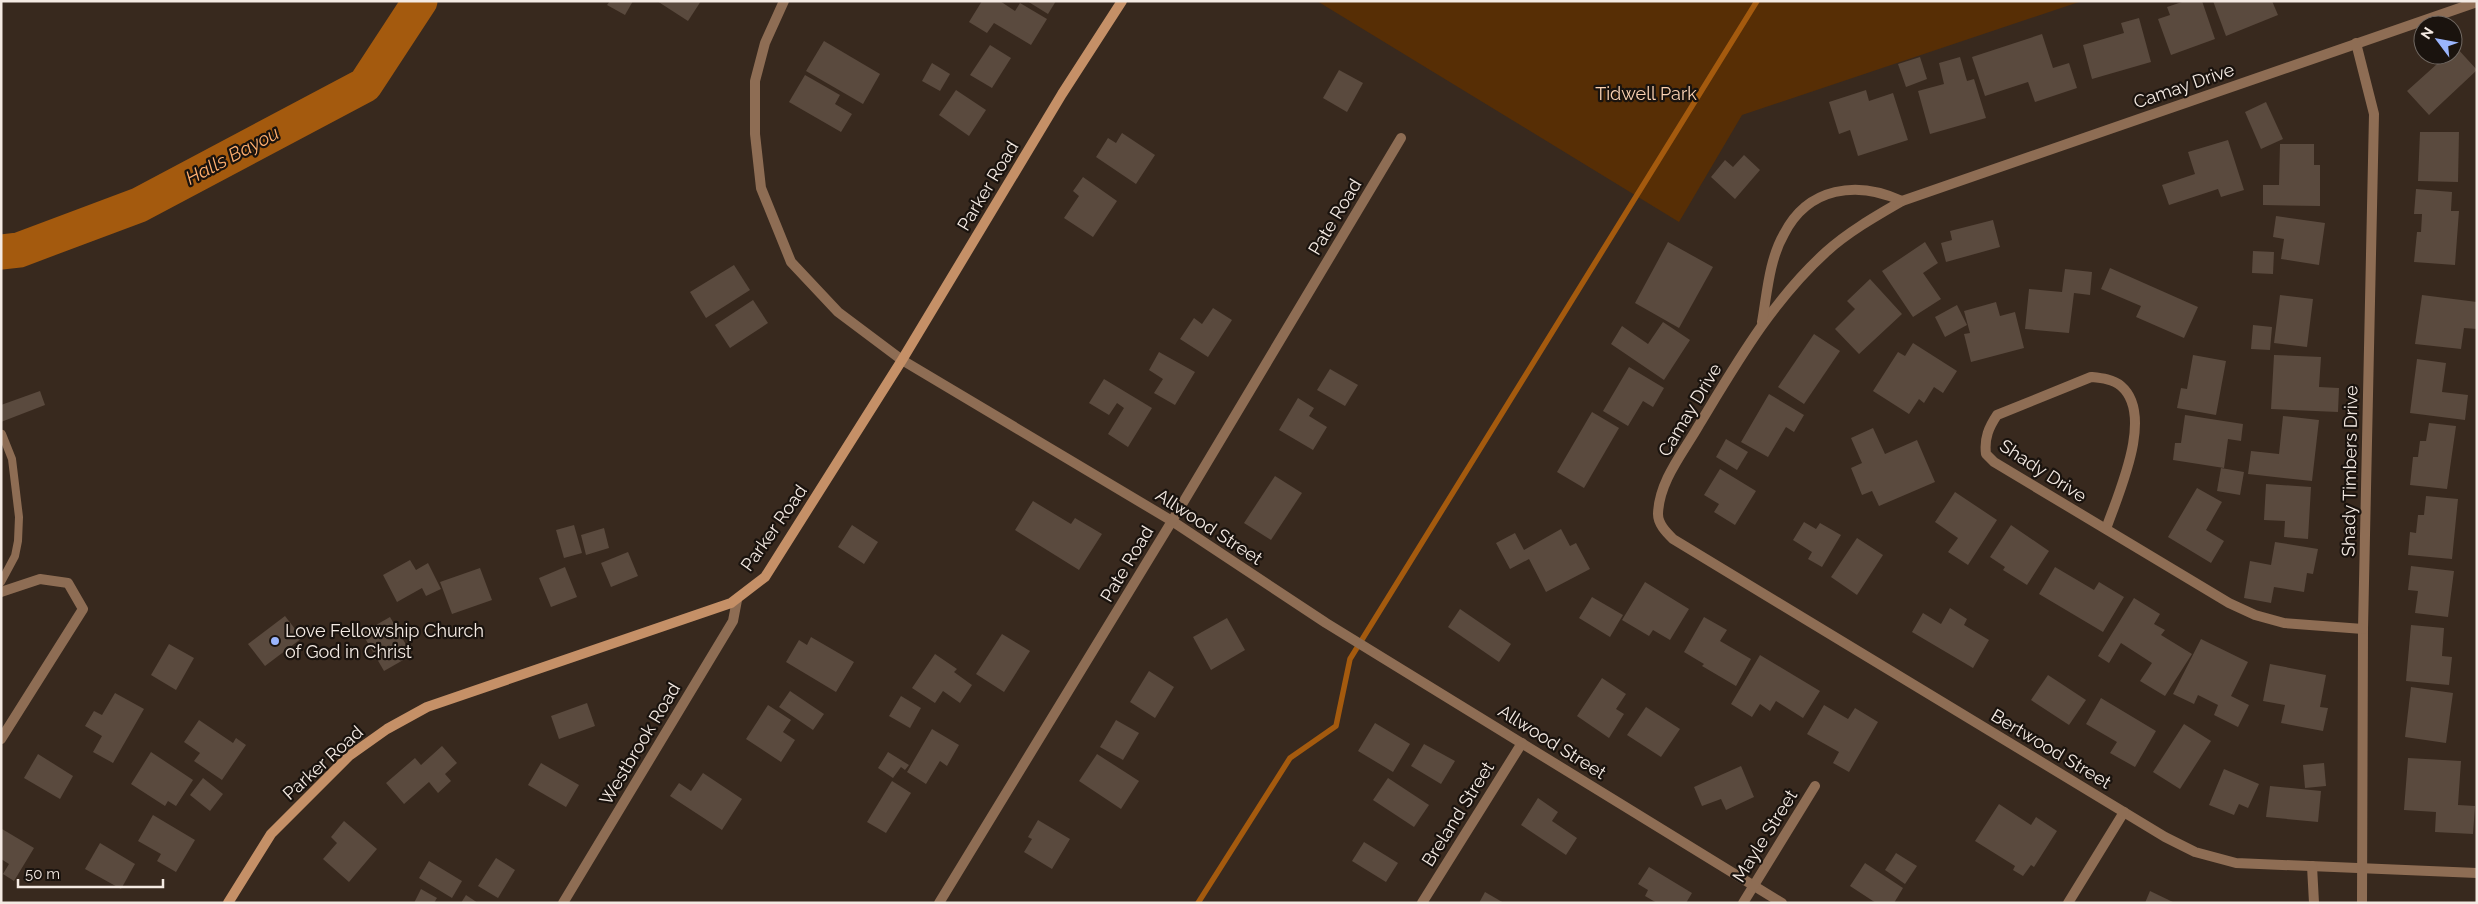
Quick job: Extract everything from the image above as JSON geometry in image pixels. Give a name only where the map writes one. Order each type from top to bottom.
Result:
[{"type":"main road","name":"Parker Road","points":[[228,903],[271,834],[349,756],[387,728],[427,707],[737,600],[764,577],[902,360],[1062,94],[1122,1]]},
{"type":"street","name":"Allwood Street","points":[[784,1],[765,43],[755,80],[755,134],[761,188],[791,262],[838,312],[902,360],[1172,521],[1326,623],[1782,903]]},
{"type":"street","name":"Camay Drive","points":[[1658,515],[1663,485],[1746,348],[1798,280],[1827,250],[1870,219],[1902,201],[2477,2]]},
{"type":"street","name":"Shady Timbers Drive","points":[[2356,43],[2374,114],[2363,629],[2362,903]]},
{"type":"street","name":"Pate Road","points":[[939,903],[1172,521],[1401,138]]},
{"type":"street","name":"Camay Drive","points":[[1762,326],[1775,256],[1784,234],[1803,208],[1827,193],[1854,189],[1882,192],[1902,201]]},
{"type":"street","name":"Shady Drive","points":[[2106,529],[2130,457],[2135,428],[2135,407],[2129,394],[2120,384],[2091,377],[1997,415],[1989,426],[1984,442],[1986,454],[1994,462],[2229,603],[2255,616],[2284,623],[2363,629]]},
{"type":"street","name":"Bertwood Street","points":[[1658,515],[1663,529],[1673,539],[2165,837],[2195,852],[2236,863],[2477,873]]},
{"type":"street","points":[[1,592],[40,579],[68,583],[84,609],[1,739]]},
{"type":"street","name":"Westbrook Road","points":[[563,903],[733,621],[737,600]]},
{"type":"street","name":"Breland Street","points":[[1422,903],[1522,743]]},
{"type":"street","name":"Mayle Street","points":[[1743,903],[1815,786]]},
{"type":"street","points":[[2068,903],[2124,812]]},
{"type":"street","points":[[2312,866],[2314,903]]},
{"type":"lane","points":[[1,582],[14,556],[18,541],[19,517],[12,459],[2,434]]},
{"type":"green space","name":"Tidwell Park","points":[[1317,1],[2082,1],[1742,115],[1679,222]]},
{"type":"building","points":[[610,1],[633,1],[625,15],[607,5]]},
{"type":"building","points":[[657,1],[701,1],[688,21]]},
{"type":"building","points":[[982,1],[1000,1],[1015,11],[1020,3],[1047,19],[1031,45],[994,23],[987,33],[969,22]]},
{"type":"building","points":[[1027,1],[1056,1],[1048,14]]},
{"type":"building","points":[[2185,1],[2202,1],[2215,39],[2171,55],[2158,19],[2170,15],[2167,7]]},
{"type":"building","points":[[2213,1],[2272,1],[2278,15],[2226,36]]},
{"type":"building","points":[[2139,18],[2151,62],[2092,79],[2083,45],[2124,33],[2121,23]]},
{"type":"building","points":[[2042,34],[2053,68],[2069,63],[2077,88],[2035,102],[2028,82],[1985,96],[1972,57]]},
{"type":"building","points":[[824,41],[880,74],[863,104],[806,71]]},
{"type":"building","points":[[990,45],[1011,58],[992,88],[970,75]]},
{"type":"building","points":[[2463,55],[2477,70],[2429,115],[2407,91],[2436,65],[2463,65]]},
{"type":"building","points":[[1920,57],[1927,79],[1906,87],[1898,64]]},
{"type":"building","points":[[1960,57],[1967,81],[1974,79],[1986,118],[1930,134],[1918,91],[1944,84],[1939,63]]},
{"type":"building","points":[[932,63],[950,74],[940,91],[922,81]]},
{"type":"building","points":[[1339,70],[1363,83],[1347,112],[1323,98]]},
{"type":"building","points":[[805,75],[840,95],[835,104],[852,114],[841,132],[789,102]]},
{"type":"building","points":[[956,90],[986,110],[969,136],[939,115]]},
{"type":"building","points":[[1866,90],[1869,101],[1893,93],[1908,140],[1858,156],[1850,130],[1839,134],[1829,102]]},
{"type":"building","points":[[2266,102],[2283,139],[2261,149],[2245,112]]},
{"type":"building","points":[[2420,132],[2459,132],[2458,182],[2418,181]]},
{"type":"building","points":[[1122,133],[1155,155],[1136,184],[1096,157],[1108,138],[1116,143]]},
{"type":"building","points":[[2228,140],[2244,190],[2221,197],[2218,189],[2169,205],[2162,185],[2195,174],[2188,152]]},
{"type":"building","points":[[2280,144],[2314,144],[2314,165],[2320,165],[2320,206],[2263,205],[2263,185],[2279,185]]},
{"type":"building","points":[[1744,155],[1760,170],[1735,199],[1711,177],[1725,160],[1733,167]]},
{"type":"building","points":[[1083,177],[1117,201],[1093,237],[1064,218],[1079,196],[1073,191]]},
{"type":"building","points":[[2416,189],[2452,192],[2451,211],[2459,211],[2455,265],[2414,262],[2417,232],[2421,232],[2422,214],[2414,214]]},
{"type":"building","points":[[2276,216],[2325,223],[2319,265],[2281,259],[2284,239],[2273,237]]},
{"type":"building","points":[[1993,220],[2000,247],[1946,262],[1941,243],[1952,240],[1950,231]]},
{"type":"building","points":[[1668,242],[1713,267],[1679,328],[1635,303]]},
{"type":"building","points":[[1925,242],[1938,263],[1923,273],[1941,299],[1913,317],[1882,271]]},
{"type":"building","points":[[2253,251],[2274,252],[2273,274],[2252,273]]},
{"type":"building","points":[[734,265],[750,290],[706,318],[690,292]]},
{"type":"building","points":[[2110,268],[2198,307],[2184,338],[2136,317],[2141,306],[2101,289]]},
{"type":"building","points":[[2065,269],[2092,272],[2090,295],[2074,293],[2069,333],[2025,329],[2029,289],[2062,292]]},
{"type":"building","points":[[1870,279],[1902,314],[1859,354],[1835,329],[1855,309],[1847,301]]},
{"type":"building","points":[[2280,295],[2313,299],[2307,347],[2274,343]]},
{"type":"building","points":[[2422,295],[2477,302],[2477,329],[2464,328],[2461,349],[2415,344]]},
{"type":"building","points":[[753,300],[768,323],[730,348],[715,325]]},
{"type":"building","points":[[1996,302],[2000,316],[2015,312],[2024,348],[1971,362],[1964,334],[1970,333],[1964,311]]},
{"type":"building","points":[[1957,305],[1967,325],[1945,337],[1935,317]]},
{"type":"building","points":[[1213,308],[1232,320],[1208,357],[1180,339],[1194,318],[1202,324]]},
{"type":"building","points":[[1663,322],[1690,340],[1664,380],[1611,344],[1622,326],[1648,344]]},
{"type":"building","points":[[2253,325],[2272,327],[2270,350],[2251,349]]},
{"type":"building","points":[[1814,334],[1840,351],[1804,404],[1778,387]]},
{"type":"building","points":[[1913,343],[1957,371],[1943,393],[1934,387],[1924,403],[1919,399],[1909,414],[1873,391],[1898,352],[1905,356]]},
{"type":"building","points":[[1159,352],[1195,372],[1175,405],[1154,393],[1163,379],[1149,370]]},
{"type":"building","points":[[2193,355],[2226,361],[2216,415],[2177,408],[2181,388],[2187,389]]},
{"type":"building","points":[[2274,355],[2321,357],[2319,387],[2339,388],[2338,412],[2271,409]]},
{"type":"building","points":[[2417,359],[2446,363],[2442,392],[2468,395],[2465,420],[2410,413]]},
{"type":"building","points":[[1629,367],[1664,388],[1653,407],[1643,401],[1628,426],[1603,411]]},
{"type":"building","points":[[1330,369],[1358,385],[1345,406],[1317,390]]},
{"type":"building","points":[[1104,379],[1152,408],[1128,447],[1108,434],[1124,408],[1117,403],[1109,415],[1089,403]]},
{"type":"building","points":[[40,391],[45,405],[1,422],[1,405]]},
{"type":"building","points":[[1769,394],[1804,415],[1794,432],[1786,427],[1768,457],[1741,442]]},
{"type":"building","points":[[1298,398],[1314,408],[1309,416],[1327,427],[1313,450],[1279,430]]},
{"type":"building","points":[[1592,412],[1619,428],[1584,488],[1557,472]]},
{"type":"building","points":[[2185,415],[2243,424],[2241,441],[2228,439],[2224,468],[2173,460],[2175,443],[2181,443]]},
{"type":"building","points":[[2283,416],[2319,420],[2312,481],[2248,474],[2251,451],[2279,454]]},
{"type":"building","points":[[2429,423],[2456,426],[2447,489],[2410,485],[2413,457],[2418,457],[2420,441],[2426,441]]},
{"type":"building","points":[[1873,428],[1885,454],[1917,440],[1935,482],[1879,506],[1872,491],[1862,495],[1851,468],[1862,463],[1851,438]]},
{"type":"building","points":[[1726,439],[1748,452],[1737,470],[1716,457]]},
{"type":"building","points":[[2221,468],[2244,472],[2240,495],[2217,491]]},
{"type":"building","points":[[1720,469],[1756,491],[1735,525],[1714,512],[1719,504],[1704,495]]},
{"type":"building","points":[[1275,476],[1302,493],[1271,540],[1244,523]]},
{"type":"building","points":[[2266,484],[2311,487],[2308,539],[2284,537],[2285,521],[2264,520]]},
{"type":"building","points":[[2197,488],[2222,502],[2206,530],[2224,541],[2211,563],[2168,537]]},
{"type":"building","points":[[1955,492],[1997,520],[1968,565],[1948,552],[1958,538],[1935,522]]},
{"type":"building","points":[[2426,496],[2458,499],[2452,559],[2408,555],[2410,532],[2416,533],[2418,515],[2424,515]]},
{"type":"building","points":[[1033,501],[1071,524],[1075,518],[1102,534],[1079,570],[1015,530]]},
{"type":"building","points":[[1804,522],[1816,529],[1820,523],[1841,535],[1822,567],[1808,559],[1812,552],[1793,540]]},
{"type":"building","points":[[574,525],[582,553],[564,558],[556,530]]},
{"type":"building","points":[[852,525],[878,542],[864,564],[838,547]]},
{"type":"building","points":[[2011,525],[2049,551],[2027,585],[2003,570],[2005,567],[1990,557]]},
{"type":"building","points":[[604,528],[609,548],[586,555],[581,535]]},
{"type":"building","points":[[1561,529],[1570,546],[1576,543],[1590,569],[1546,592],[1529,559],[1510,569],[1496,543],[1515,533],[1524,550]]},
{"type":"building","points":[[1857,538],[1883,555],[1857,595],[1831,577]]},
{"type":"building","points":[[2275,542],[2318,549],[2313,574],[2307,573],[2304,592],[2274,587],[2271,603],[2244,598],[2250,561],[2271,565]]},
{"type":"building","points":[[628,552],[638,576],[611,587],[601,563]]},
{"type":"building","points":[[410,560],[416,570],[428,563],[441,589],[426,596],[422,588],[397,602],[383,575]]},
{"type":"building","points":[[2411,566],[2454,571],[2448,617],[2415,613],[2418,591],[2408,590]]},
{"type":"building","points":[[565,567],[577,597],[551,607],[539,578]]},
{"type":"building","points":[[2055,567],[2094,590],[2099,582],[2124,597],[2103,632],[2039,594]]},
{"type":"building","points":[[480,568],[492,600],[452,614],[440,582]]},
{"type":"building","points":[[1645,582],[1689,609],[1670,640],[1653,630],[1649,636],[1622,620]]},
{"type":"building","points":[[1592,597],[1623,615],[1610,637],[1579,618]]},
{"type":"building","points":[[2134,598],[2160,614],[2154,624],[2165,630],[2161,635],[2192,654],[2165,696],[2140,681],[2152,663],[2121,643],[2109,663],[2098,656]]},
{"type":"building","points":[[1950,608],[1967,619],[1964,625],[1989,640],[1973,668],[1912,632],[1923,613],[1941,624]]},
{"type":"building","points":[[1460,609],[1511,644],[1499,662],[1448,627]]},
{"type":"building","name":"Love Fellowship Church of God in Christ","points":[[285,616],[302,638],[265,666],[248,644]]},
{"type":"building","points":[[390,617],[412,655],[384,671],[362,633]]},
{"type":"building","points":[[1704,617],[1727,630],[1720,641],[1751,659],[1736,686],[1702,666],[1704,664],[1684,652]]},
{"type":"building","points":[[1227,618],[1245,650],[1211,670],[1193,637]]},
{"type":"building","points":[[2411,625],[2444,628],[2442,656],[2452,657],[2449,685],[2406,681]]},
{"type":"building","points":[[1002,634],[1030,651],[1004,692],[976,674]]},
{"type":"building","points":[[811,637],[854,662],[836,692],[786,662],[799,640],[807,645]]},
{"type":"building","points":[[2201,639],[2248,662],[2231,696],[2249,705],[2238,727],[2214,715],[2218,705],[2198,695],[2194,704],[2173,694]]},
{"type":"building","points":[[169,644],[194,658],[176,690],[151,675]]},
{"type":"building","points":[[935,654],[957,669],[954,672],[972,685],[960,703],[943,691],[935,703],[912,688]]},
{"type":"building","points":[[1760,655],[1820,691],[1803,718],[1776,701],[1770,711],[1760,704],[1752,717],[1731,704]]},
{"type":"building","points":[[2270,664],[2326,675],[2320,707],[2328,708],[2323,731],[2281,723],[2285,705],[2263,701]]},
{"type":"building","points":[[1149,671],[1174,687],[1155,718],[1130,702]]},
{"type":"building","points":[[2048,675],[2086,700],[2069,725],[2031,700]]},
{"type":"building","points":[[1602,678],[1626,694],[1616,709],[1624,714],[1609,738],[1577,716]]},
{"type":"building","points":[[2411,687],[2453,693],[2446,743],[2405,737]]},
{"type":"building","points":[[790,691],[824,714],[813,730],[779,707]]},
{"type":"building","points":[[115,693],[144,709],[113,763],[93,752],[102,736],[85,726],[94,711],[102,715]]},
{"type":"building","points":[[901,696],[921,708],[910,728],[889,716]]},
{"type":"building","points":[[2101,698],[2156,731],[2135,767],[2110,753],[2117,742],[2086,724]]},
{"type":"building","points":[[587,703],[595,726],[559,739],[551,716]]},
{"type":"building","points":[[768,705],[791,720],[783,732],[795,740],[781,762],[746,739]]},
{"type":"building","points":[[1824,705],[1848,719],[1855,708],[1878,722],[1849,772],[1833,763],[1839,752],[1807,734]]},
{"type":"building","points":[[1646,707],[1680,729],[1661,757],[1627,735]]},
{"type":"building","points":[[199,720],[233,743],[236,738],[246,745],[222,780],[194,761],[200,753],[184,742]]},
{"type":"building","points":[[1116,720],[1139,733],[1123,760],[1100,747]]},
{"type":"building","points":[[1375,723],[1410,744],[1393,772],[1358,751]]},
{"type":"building","points":[[2184,724],[2211,741],[2180,789],[2153,772]]},
{"type":"building","points":[[932,729],[959,745],[947,766],[940,761],[926,784],[907,772]]},
{"type":"building","points":[[1424,744],[1455,761],[1441,784],[1411,766]]},
{"type":"building","points":[[442,746],[457,763],[445,774],[451,781],[438,793],[429,782],[404,804],[386,783],[415,758],[421,765]]},
{"type":"building","points":[[151,752],[193,780],[176,806],[168,801],[165,806],[131,784]]},
{"type":"building","points":[[888,752],[909,765],[905,770],[901,767],[893,778],[878,768]]},
{"type":"building","points":[[38,754],[73,776],[60,799],[24,778]]},
{"type":"building","points":[[1097,754],[1139,781],[1121,809],[1079,781]]},
{"type":"building","points":[[2408,758],[2461,761],[2458,805],[2475,806],[2473,834],[2435,832],[2436,812],[2404,810]]},
{"type":"building","points":[[541,763],[579,785],[566,807],[528,785]]},
{"type":"building","points":[[2324,763],[2326,786],[2305,788],[2303,765]]},
{"type":"building","points":[[1741,766],[1754,797],[1726,810],[1721,799],[1702,806],[1694,787]]},
{"type":"building","points":[[2224,769],[2259,784],[2248,808],[2239,804],[2234,815],[2209,805]]},
{"type":"building","points":[[703,773],[742,799],[722,830],[670,796],[679,783],[691,791]]},
{"type":"building","points":[[203,778],[223,794],[210,811],[190,795]]},
{"type":"building","points":[[1388,778],[1429,805],[1414,827],[1373,800]]},
{"type":"building","points":[[892,781],[911,793],[886,833],[867,822]]},
{"type":"building","points":[[2270,786],[2321,791],[2318,822],[2266,817]]},
{"type":"building","points":[[1538,798],[1558,812],[1552,821],[1577,838],[1566,855],[1521,825]]},
{"type":"building","points":[[1999,804],[2031,825],[2036,817],[2057,831],[2034,867],[2031,865],[2023,876],[2013,870],[2015,866],[1975,841]]},
{"type":"building","points":[[153,815],[195,840],[176,872],[157,861],[161,854],[138,841]]},
{"type":"building","points":[[1038,820],[1070,839],[1052,869],[1024,852],[1032,839],[1028,837]]},
{"type":"building","points":[[344,821],[377,849],[349,882],[323,859],[337,843],[331,837]]},
{"type":"building","points":[[2,829],[34,848],[14,881],[3,874],[9,864],[1,859]]},
{"type":"building","points":[[1364,842],[1398,863],[1386,882],[1352,861]]},
{"type":"building","points":[[100,843],[135,864],[121,889],[85,869]]},
{"type":"building","points":[[1896,853],[1917,866],[1905,884],[1885,870]]},
{"type":"building","points":[[496,858],[515,870],[498,898],[478,886]]},
{"type":"building","points":[[429,861],[462,881],[452,898],[419,878]]},
{"type":"building","points":[[1865,863],[1903,888],[1894,903],[1876,903],[1850,886]]},
{"type":"building","points":[[1649,867],[1692,893],[1686,903],[1657,903],[1645,896],[1648,890],[1638,884]]},
{"type":"building","points":[[421,889],[437,898],[434,903],[414,903]]},
{"type":"building","points":[[2150,891],[2175,903],[2145,903]]},
{"type":"building","points":[[1485,892],[1504,903],[1479,903]]},
{"type":"building","points":[[466,895],[478,903],[461,903]]},
{"type":"waterway","name":"Halls Bayou","points":[[1,252],[19,250],[139,205],[365,85],[420,1]]},
{"type":"waterway","points":[[1198,903],[1290,758],[1336,726],[1350,659],[1757,1]]},
{"type":"place","name":"Love Fellowship Church of God in Christ","points":[[275,641]]}]
